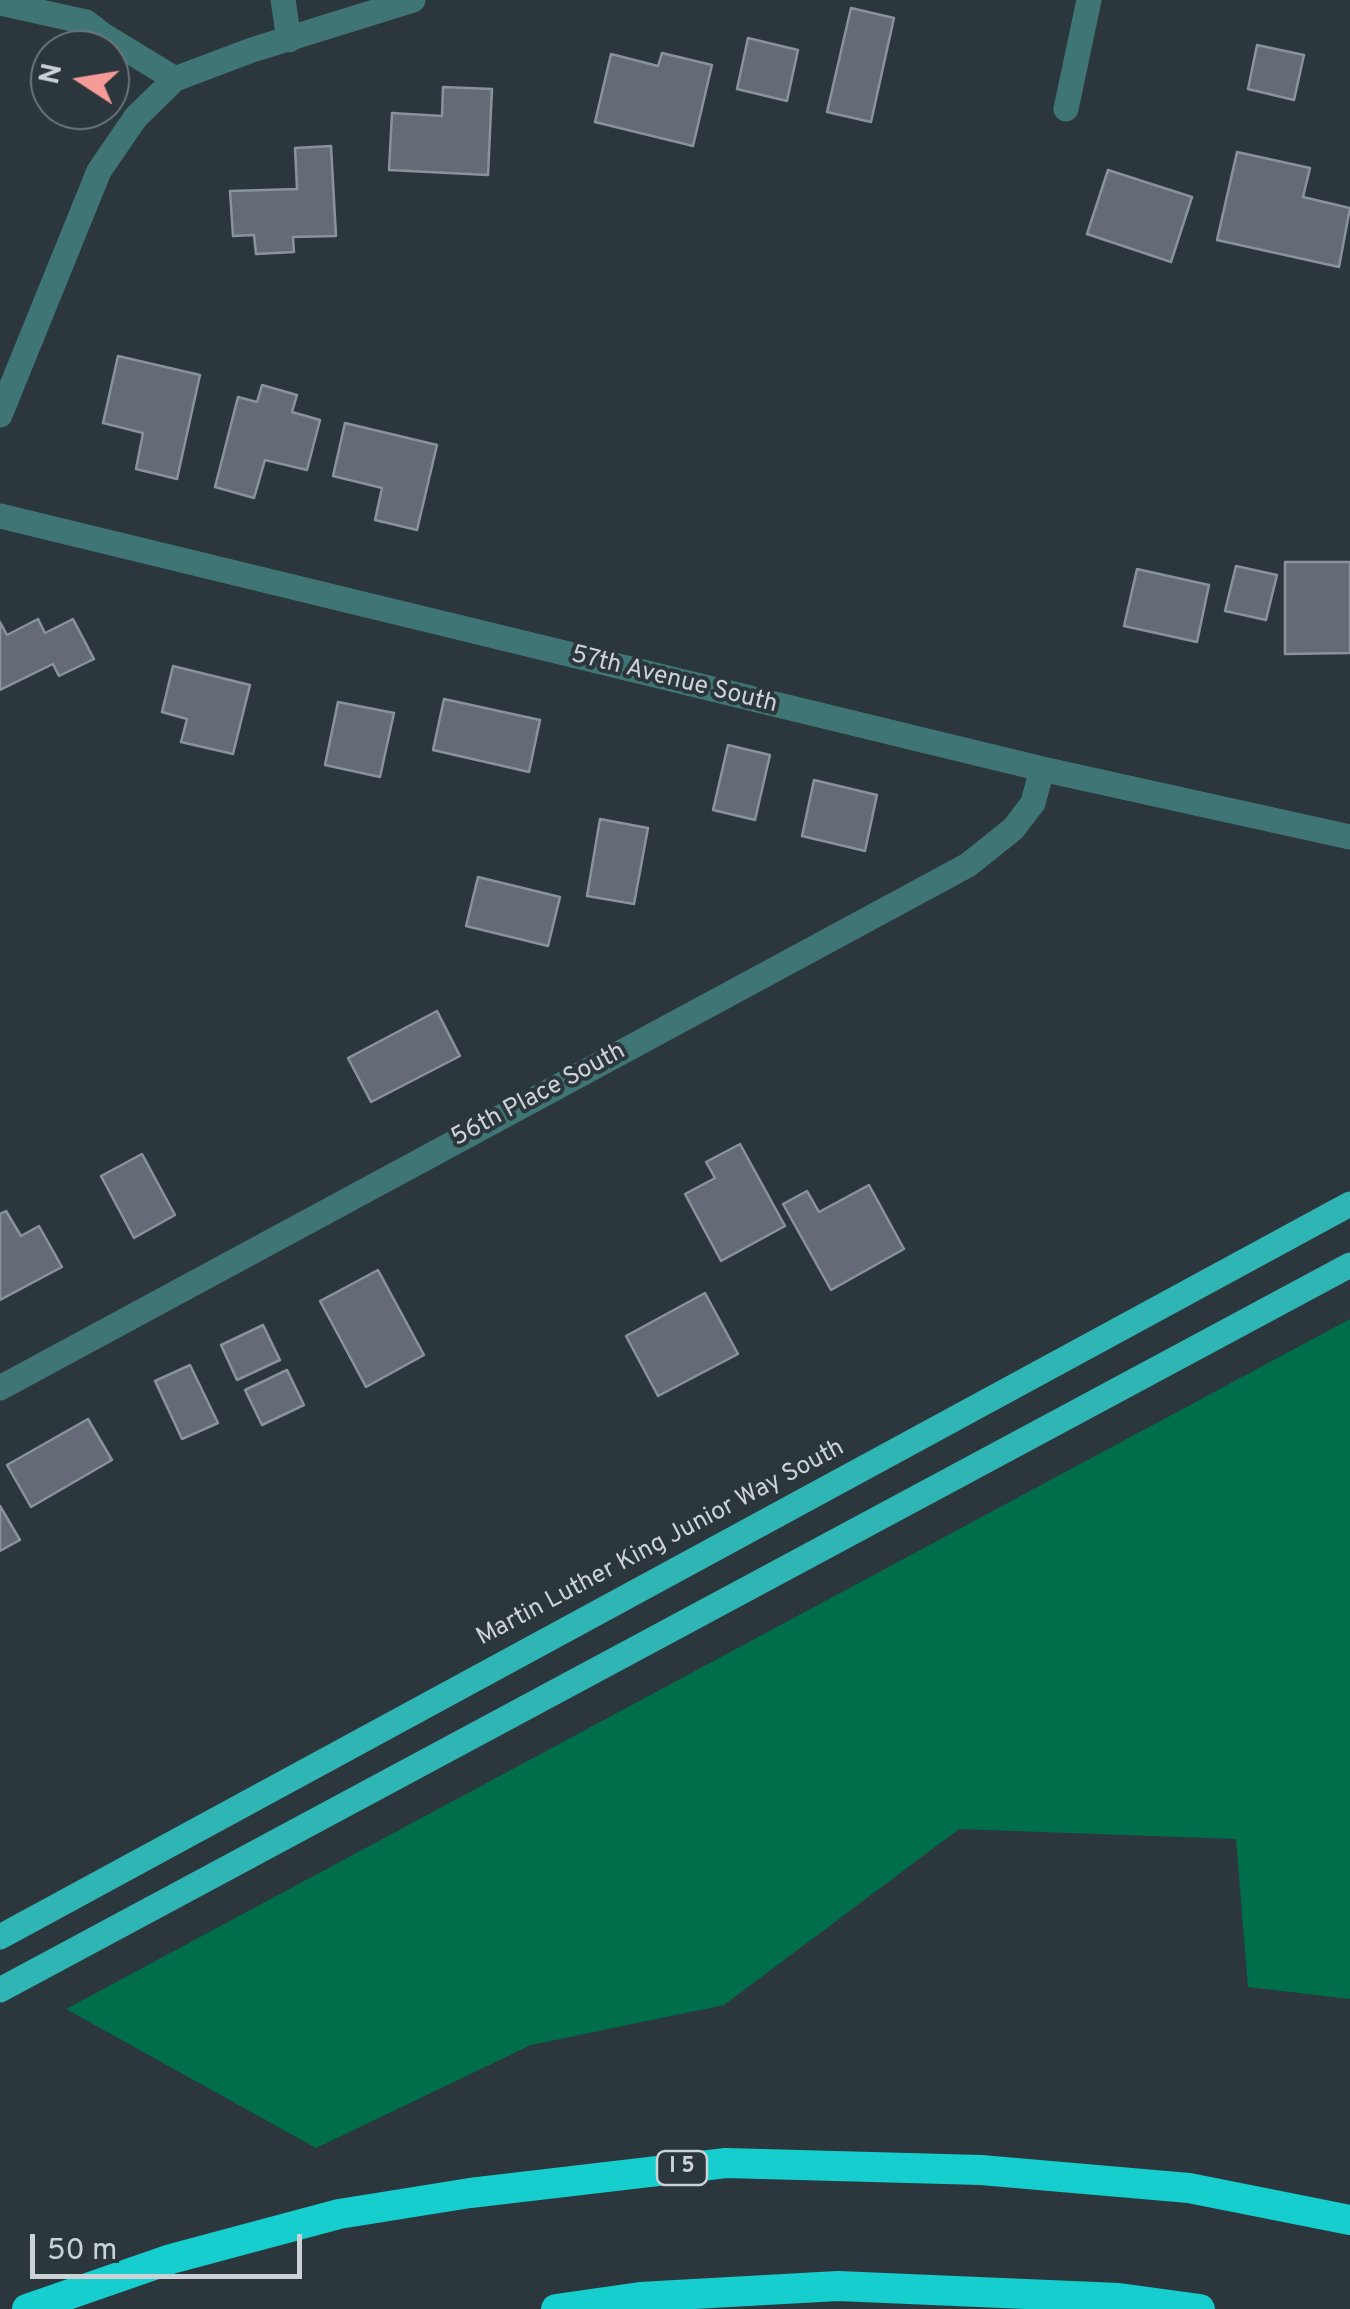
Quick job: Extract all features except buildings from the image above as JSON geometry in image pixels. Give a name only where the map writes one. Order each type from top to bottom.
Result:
[{"type":"highway","name":"I 5","points":[[27,2309],[171,2258],[339,2214],[470,2193],[726,2163],[981,2170],[1189,2188],[1350,2220]]},
{"type":"highway","points":[[556,2309],[640,2296],[838,2286],[1119,2298],[1200,2309]]},
{"type":"main road","name":"Martin Luther King Junior Way South","points":[[0,1937],[1350,1204]]},
{"type":"main road","points":[[0,1990],[1350,1264]]},
{"type":"street","points":[[283,0],[289,40]]},
{"type":"street","points":[[0,415],[99,171],[136,116],[174,79],[413,0]]},
{"type":"street","points":[[1066,109],[1089,0]]},
{"type":"street","points":[[0,3],[86,22],[102,36],[174,79]]},
{"type":"street","name":"57th Avenue South","points":[[0,516],[1042,769],[1350,837]]},
{"type":"street","name":"56th Place South","points":[[0,1388],[968,865],[1013,829],[1032,804],[1042,769]]},
{"type":"green space","points":[[1350,1319],[1350,1999],[1248,1987],[1236,1839],[959,1829],[724,2005],[531,2045],[316,2148],[66,2009]]}]
